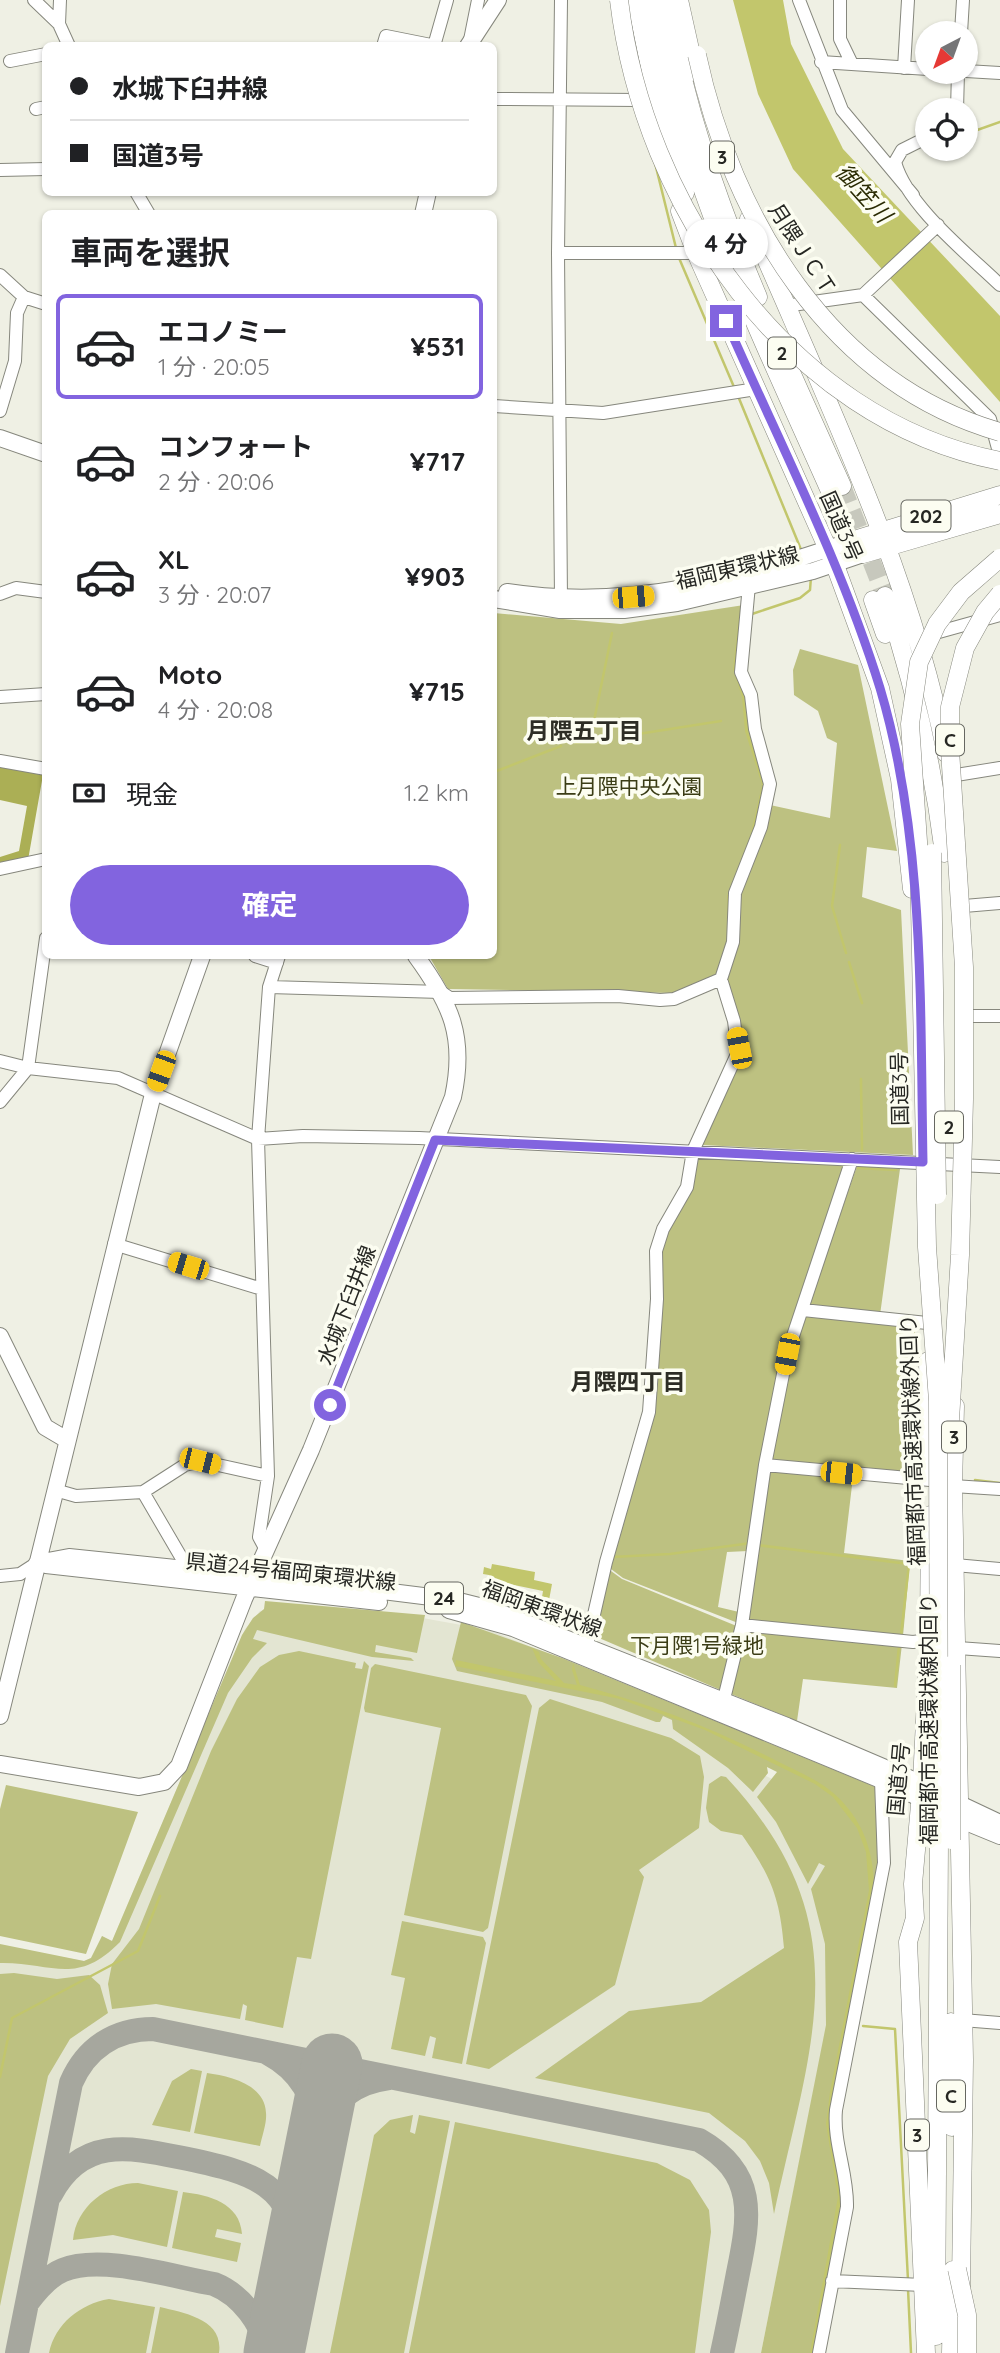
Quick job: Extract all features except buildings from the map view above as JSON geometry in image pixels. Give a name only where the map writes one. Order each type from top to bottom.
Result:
[{"type":"highway","name":"国道3号","points":[[622,0],[631,69],[639,100],[756,389],[831,557],[880,688],[900,779],[919,962],[930,1480],[929,1640],[913,1884],[915,1918],[908,1942],[928,2353]]},
{"type":"highway","points":[[622,0],[631,70],[665,169],[687,214],[713,255],[763,319],[812,366],[872,410],[921,436],[963,453],[1000,459]]},
{"type":"highway","points":[[636,0],[654,87],[701,252],[763,386],[772,426]]},
{"type":"highway","name":"2","points":[[654,0],[675,104],[720,220],[836,489]]},
{"type":"highway","name":"2","points":[[666,0],[686,100],[720,220]]},
{"type":"highway","name":"国道3号","points":[[679,0],[690,53],[718,148],[885,538],[918,638],[950,776],[964,906],[965,1016],[953,1486],[958,1648],[962,2020],[961,2294],[964,2353]]},
{"type":"highway","name":"月隈ＪＣＴ","points":[[687,0],[704,86],[725,155],[762,234],[790,278],[840,338],[880,372],[952,414],[1000,432]]},
{"type":"highway","name":"202","points":[[858,547],[1000,495]]},
{"type":"highway","name":"202","points":[[885,538],[930,532],[1000,514]]},
{"type":"highway","points":[[930,532],[956,534],[992,527]]},
{"type":"highway","name":"福岡都市高速環状線外回り","points":[[936,2353],[944,1401],[927,1247],[919,856],[910,750],[912,697],[919,662],[937,624],[961,592],[1000,558]]},
{"type":"highway","name":"福岡都市高速環状線内回り","points":[[951,2353],[958,1809],[944,1401],[960,1255],[964,967],[951,771],[950,708],[965,648],[985,612],[1000,594]]},
{"type":"highway","name":"2","points":[[879,598],[916,701],[937,799],[949,1028],[944,1401]]},
{"type":"highway","name":"3","points":[[960,1874],[955,1953],[953,2166],[957,2269],[967,2315],[964,2353]]},
{"type":"highway","name":"3","points":[[915,1918],[922,2038],[928,2353]]},
{"type":"main road","points":[[470,42],[498,0]]},
{"type":"main road","points":[[0,438],[42,453]]},
{"type":"main road","points":[[0,449],[42,463]]},
{"type":"main road","name":"福岡東環状線","points":[[497,600],[560,610],[619,611],[677,603],[749,585],[858,547]]},
{"type":"main road","name":"福岡東環状線","points":[[497,589],[561,599],[618,599],[675,592],[831,557]]},
{"type":"main road","points":[[0,1716],[153,1094],[201,959]]},
{"type":"main road","name":"水城下臼井線","points":[[0,1764],[139,1787],[164,1782],[179,1766],[252,1582],[330,1405],[453,1097],[460,1057],[458,1037],[441,992],[418,959]]},
{"type":"main road","points":[[0,1335],[45,1427],[66,1440]]},
{"type":"main road","name":"福岡東環状線","points":[[37,1563],[69,1557],[188,1569],[252,1582],[465,1602],[500,1612],[587,1645],[958,1809],[1000,1823]]},
{"type":"main road","name":"県道24号福岡東環状線","points":[[37,1563],[252,1582],[418,1605],[488,1620],[881,1780],[920,1790]]},
{"type":"main road","name":"24","points":[[958,1809],[1000,1836]]},
{"type":"street","points":[[34,0],[59,24],[67,42]]},
{"type":"street","points":[[59,24],[60,0]]},
{"type":"street","points":[[435,42],[447,0]]},
{"type":"street","points":[[469,42],[478,0]]},
{"type":"street","points":[[561,0],[558,101],[561,599]]},
{"type":"street","points":[[799,0],[842,110],[913,195]]},
{"type":"street","points":[[840,0],[840,39],[852,64]]},
{"type":"street","points":[[904,68],[908,0]]},
{"type":"street","points":[[962,21],[963,0]]},
{"type":"street","points":[[384,42],[386,36],[418,42]]},
{"type":"street","points":[[10,61],[42,55]]},
{"type":"street","points":[[821,62],[915,68]]},
{"type":"street","points":[[978,71],[1000,72]]},
{"type":"street","points":[[497,99],[639,100]]},
{"type":"street","points":[[915,144],[902,150],[895,162],[898,174],[935,227],[1000,285]]},
{"type":"street","points":[[0,170],[42,169]]},
{"type":"street","points":[[785,306],[863,295],[935,227]]},
{"type":"street","points":[[558,253],[701,252]]},
{"type":"street","points":[[0,275],[24,297],[42,303]]},
{"type":"street","points":[[863,295],[990,419],[1000,459]]},
{"type":"street","points":[[0,411],[15,360],[17,313],[24,297]]},
{"type":"street","points":[[497,406],[603,413],[756,389]]},
{"type":"street","points":[[587,1645],[606,1562],[649,1412],[657,1299],[656,1251],[663,1229],[687,1187],[693,1150],[738,1052],[732,1014],[721,979],[733,942],[735,893],[761,827],[770,784],[755,729],[751,695],[741,672],[749,585]]},
{"type":"street","points":[[0,594],[16,588],[42,591]]},
{"type":"street","points":[[918,638],[1000,615]]},
{"type":"street","points":[[0,697],[42,694]]},
{"type":"street","points":[[0,761],[42,768]]},
{"type":"street","points":[[950,776],[1000,768]]},
{"type":"street","points":[[0,869],[42,860]]},
{"type":"street","points":[[964,906],[1000,903]]},
{"type":"street","points":[[0,1102],[28,1068],[43,959]]},
{"type":"street","points":[[266,1550],[259,1537],[268,1476],[258,1139],[268,987],[278,959]]},
{"type":"street","points":[[268,987],[441,992],[450,998],[618,996],[660,1000],[674,999],[721,979]]},
{"type":"street","points":[[965,1016],[1000,1016]]},
{"type":"street","points":[[0,1061],[28,1068],[118,1078],[258,1139],[327,1136],[435,1140],[693,1150],[923,1162],[962,1167],[1000,1167]]},
{"type":"street","points":[[723,1703],[742,1625],[765,1465],[787,1354],[852,1159]]},
{"type":"street","points":[[114,1244],[262,1289]]},
{"type":"street","points":[[803,1310],[927,1323]]},
{"type":"street","points":[[55,1490],[76,1496],[143,1492],[185,1465],[200,1461],[268,1476]]},
{"type":"street","points":[[765,1465],[930,1480]]},
{"type":"street","points":[[953,1486],[1000,1489]]},
{"type":"street","points":[[143,1492],[188,1569]]},
{"type":"street","name":"福岡東環状線","points":[[0,1576],[20,1574],[37,1563]]},
{"type":"street","points":[[955,1565],[1000,1569]]},
{"type":"street","points":[[742,1625],[913,1642],[929,1640]]},
{"type":"street","points":[[958,1648],[1000,1651]]},
{"type":"street","points":[[819,2353],[848,2192],[839,2156],[836,2110],[884,1863],[881,1780]]},
{"type":"street","points":[[962,2020],[1000,2023]]},
{"type":"street","points":[[832,2281],[923,2284]]},
{"type":"shaded area","points":[[0,760],[42,775],[28,860],[0,866],[0,857],[19,851],[27,806],[0,800]]},
{"type":"shaded area","points":[[300,1604],[417,1617],[489,1630],[752,1736],[764,1775],[803,1794],[855,1884],[761,2353],[0,2353],[0,1945],[84,1961],[91,1958],[102,1936],[112,1941],[245,1629],[260,1611]]},
{"type":"green space","name":"上月隈中央公園","points":[[744,605],[739,673],[768,785],[737,882],[732,942],[718,978],[673,993],[448,989],[431,959],[497,959],[497,613],[621,624]]},
{"type":"green space","points":[[800,649],[858,665],[897,851],[867,847],[862,897],[901,910],[913,1155],[702,1145],[741,1058],[726,986],[739,898],[755,859],[770,805],[830,818],[837,743],[827,738],[818,711],[794,695],[793,670]]},
{"type":"green space","points":[[694,1157],[844,1164],[783,1355],[748,1551],[727,1552],[718,1607],[739,1612],[738,1623],[623,1578],[607,1566],[647,1433],[657,1263]]},
{"type":"green space","points":[[857,1166],[900,1169],[880,1315],[811,1308],[809,1304]]},
{"type":"green space","points":[[809,1313],[915,1324],[914,1477],[770,1461],[791,1354],[804,1317]]},
{"type":"green space","points":[[771,1469],[853,1477],[844,1553],[910,1561],[903,1636],[747,1621]]},
{"type":"green space","name":"下月隈1号緑地","points":[[611,1571],[622,1579],[739,1627],[723,1691],[592,1635],[606,1573]]},
{"type":"green space","points":[[265,1601],[425,1615],[417,1653],[376,1645],[375,1652],[411,1658],[414,1661],[372,1657],[257,1630],[253,1639],[267,1643],[252,1658],[228,1693],[120,1942],[104,1956],[76,1968],[0,1963],[0,1944],[84,1961],[91,1958],[102,1936],[112,1941],[242,1635],[253,1618],[264,1609]]},
{"type":"green space","points":[[461,1622],[562,1658],[878,1788],[880,1871],[834,2093],[843,2192],[814,2353],[761,2353],[826,2025],[825,1944],[811,1889],[825,1866],[819,1863],[808,1884],[776,1822],[757,1797],[777,1772],[767,1767],[768,1773],[753,1792],[728,1768],[673,1729],[672,1720],[663,1716],[660,1722],[656,1722],[602,1702],[457,1671],[452,1659]]},
{"type":"green space","points":[[748,1627],[902,1644],[897,1688],[803,1679],[797,1721],[731,1694]]},
{"type":"green space","points":[[299,1651],[356,1663],[355,1668],[362,1669],[364,1661],[369,1666],[311,1959],[297,1957],[283,2028],[245,2020],[247,2006],[243,2004],[240,2019],[156,2004],[112,2009],[108,1984],[112,1964],[139,1929],[211,1751],[237,1699],[260,1667],[279,1655]]},
{"type":"green space","points":[[375,1664],[526,1695],[532,1706],[488,1928],[483,1932],[404,1915],[441,1728],[365,1712],[371,1668]]},
{"type":"green space","points":[[550,1699],[671,1738],[700,1756],[704,1777],[699,1828],[639,1870],[644,1877],[615,1985],[489,2069],[466,2064],[539,1708]]},
{"type":"green space","points":[[721,1776],[726,1777],[769,1831],[796,1883],[811,1934],[815,1986],[811,2038],[774,2214],[769,2183],[760,2161],[745,2141],[709,2113],[535,2078],[629,2011],[701,2002],[784,1948],[777,1901],[760,1863],[742,1835],[721,1831],[709,1822],[706,1808],[709,1784]]},
{"type":"green space","points":[[6,1785],[138,1812],[86,1954],[0,1936],[0,1809]]},
{"type":"green space","points":[[402,1921],[483,1937],[486,1943],[462,2064],[432,2058],[436,2038],[430,2036],[425,2056],[391,2049],[405,1978],[391,1975]]},
{"type":"green space","points":[[14,1973],[57,1979],[89,1975],[100,1985],[108,2013],[70,2039],[48,2076],[0,2306],[0,1974]]},
{"type":"green space","points":[[191,2069],[202,2071],[190,2132],[152,2125],[172,2081]]},
{"type":"green space","points":[[207,2073],[235,2079],[253,2088],[259,2095],[264,2103],[266,2117],[260,2146],[194,2133]]},
{"type":"green space","points":[[413,2115],[410,2132],[415,2134],[419,2115],[450,2121],[404,2353],[330,2353],[374,2135],[390,2120]]},
{"type":"green space","points":[[455,2122],[657,2163],[690,2180],[709,2210],[711,2232],[695,2353],[409,2353]]},
{"type":"green space","points":[[138,2183],[178,2191],[167,2247],[113,2235],[73,2240],[80,2217],[95,2199],[115,2187]]},
{"type":"green space","points":[[183,2192],[213,2198],[236,2215],[242,2234],[217,2229],[215,2237],[241,2243],[237,2262],[172,2248]]},
{"type":"green space","points":[[109,2299],[155,2307],[146,2353],[49,2353],[57,2333],[70,2317],[88,2305]]},
{"type":"green space","points":[[160,2307],[191,2315],[209,2325],[219,2342],[219,2353],[151,2353]]},
{"type":"water","name":"御笠川","points":[[733,0],[783,0],[791,44],[843,149],[1000,316],[1000,402],[793,169],[758,94]]},
{"type":"water","points":[[740,606],[743,608],[745,695],[766,785],[747,855],[731,943],[717,977],[715,975],[727,942],[727,896],[751,833],[762,785],[745,731],[742,697],[733,669]]},
{"type":"water","points":[[492,1564],[535,1572],[534,1580],[552,1584],[547,1611],[540,1609],[543,1591],[489,1580],[489,1575],[483,1574],[484,1567],[491,1569]]},
{"type":"water","points":[[532,1648],[539,1652],[541,1659],[564,1683],[577,1685],[572,1670],[573,1663],[580,1685],[655,1708],[704,1727],[813,1779],[839,1798],[864,1835],[873,1867],[874,1890],[834,2093],[843,2192],[814,2353],[810,2353],[838,2197],[826,2124],[869,1890],[866,1852],[857,1828],[833,1797],[815,1784],[705,1730],[620,1699],[455,1666],[456,1660],[556,1681],[538,1662]]},
{"type":"waterway","points":[[978,130],[1000,122]]},
{"type":"waterway","points":[[655,163],[676,248]]},
{"type":"waterway","points":[[679,258],[734,387]]},
{"type":"waterway","points":[[738,396],[802,552]]},
{"type":"waterway","points":[[752,614],[800,598],[810,590],[811,577]]},
{"type":"waterway","points":[[590,740],[612,633]]},
{"type":"waterway","points":[[619,737],[721,721]]},
{"type":"waterway","points":[[576,743],[590,740]]},
{"type":"waterway","points":[[497,771],[561,746]]},
{"type":"waterway","points":[[840,845],[832,906],[846,953]]},
{"type":"waterway","points":[[849,962],[862,1003]]},
{"type":"waterway","points":[[861,1079],[862,1150]]},
{"type":"waterway","points":[[858,1168],[896,1170]]},
{"type":"waterway","points":[[975,1480],[1000,1483]]},
{"type":"waterway","points":[[612,1557],[670,1554],[751,1543]]},
{"type":"waterway","points":[[757,1545],[909,1564],[901,1635]]},
{"type":"waterway","points":[[895,1686],[899,1646]]},
{"type":"waterway","points":[[0,2077],[12,2018],[138,1951],[160,1896]]},
{"type":"waterway","points":[[863,2026],[895,2029],[908,2280]]},
{"type":"waterway","points":[[908,2289],[911,2353]]},
{"type":"taxiway","points":[[17,2353],[71,2083],[85,2060],[103,2043],[126,2033],[153,2029],[699,2140],[718,2153],[731,2167],[740,2181],[745,2197],[745,2232],[722,2353]]},
{"type":"taxiway","points":[[269,2054],[289,2068],[304,2086],[314,2108],[318,2132]]},
{"type":"taxiway","points":[[318,2132],[330,2111],[346,2095],[366,2084],[389,2078]]},
{"type":"taxiway","points":[[51,2194],[64,2175],[78,2162],[111,2150],[148,2151],[231,2170],[266,2186],[279,2198],[289,2214],[293,2235],[293,2261]]},
{"type":"taxiway","points":[[27,2303],[52,2276],[79,2266],[97,2264],[158,2272],[214,2284],[233,2295],[256,2321],[269,2353]]},
{"type":"runway","points":[[274,2353],[332,2064]]},
{"type":"tunnel","points":[[842,486],[885,596]]},
{"type":"district","name":"月隈五丁目","points":[[584,730]]},
{"type":"district","name":"月隈四丁目","points":[[628,1381]]},
{"type":"route","points":[[330,1405],[435,1140],[923,1162],[919,962],[900,779],[880,688],[835,565],[726,321]]}]
